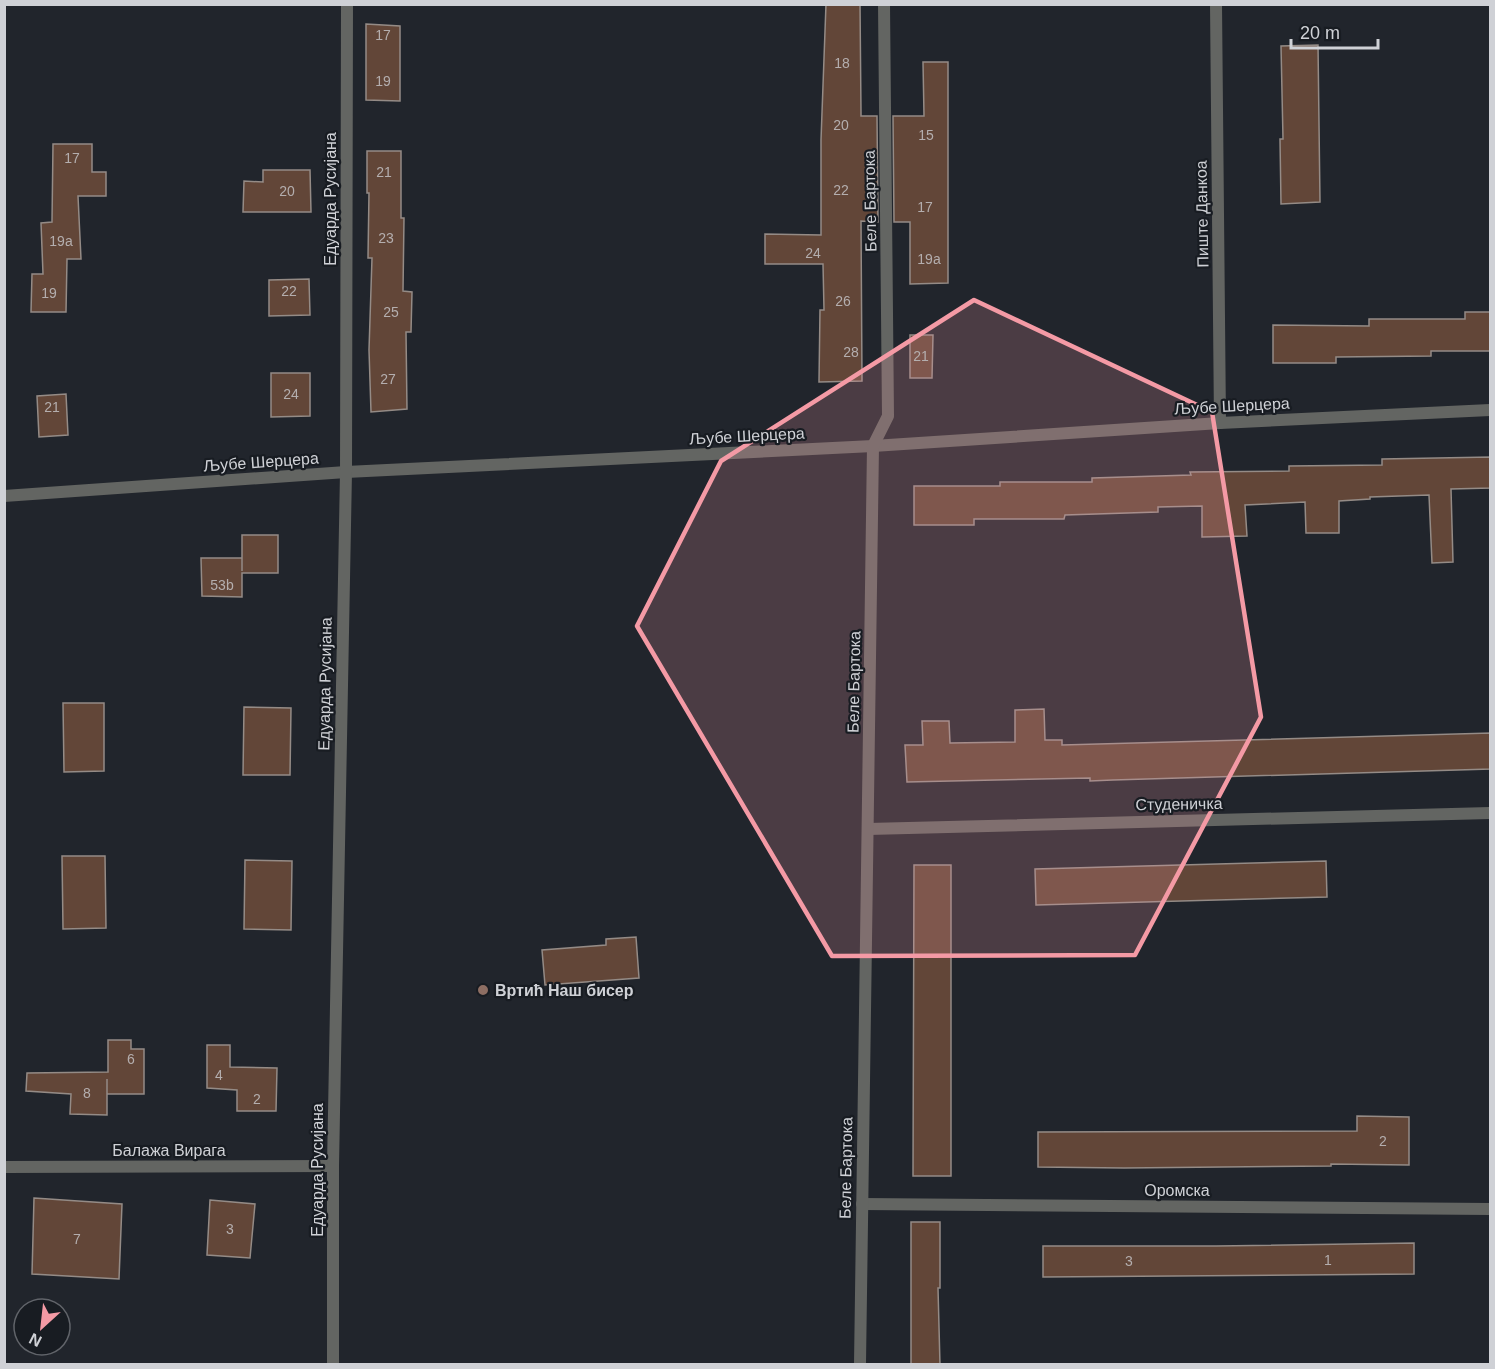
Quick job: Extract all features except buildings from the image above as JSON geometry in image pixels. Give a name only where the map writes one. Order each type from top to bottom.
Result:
[{"type":"street","name":"Едуарда Русијана","points":[[333,1365],[333,1166],[346,472],[347,4]]},
{"type":"street","name":"Беле Бартока","points":[[860,1365],[873,446],[888,416],[884,4]]},
{"type":"street","name":"Пиште Данкоа","points":[[1216,4],[1220,423]]},
{"type":"street","name":"Љубе Шерцера","points":[[4,496],[346,472],[873,446],[1220,423],[1491,410]]},
{"type":"street","name":"Студеничка","points":[[868,829],[1491,813]]},
{"type":"street","name":"Балажа Вирага","points":[[4,1167],[333,1166]]},
{"type":"street","name":"Оромска","points":[[862,1204],[1491,1209]]},
{"type":"highlighted area","points":[[974,300],[1212,412],[1261,717],[1135,955],[832,956],[637,626],[721,461]]},
{"type":"place","name":"Вртић Наш бисер","points":[[483,990]]}]
